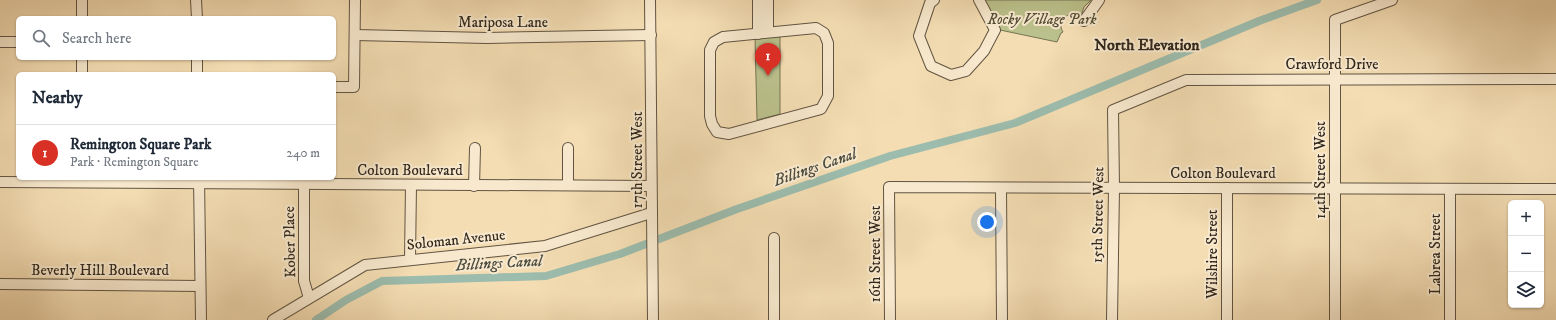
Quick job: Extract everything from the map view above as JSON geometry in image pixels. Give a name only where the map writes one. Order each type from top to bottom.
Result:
[{"type":"street","points":[[82,0],[82,16]]},
{"type":"street","points":[[196,0],[197,16]]},
{"type":"street","points":[[336,87],[354,87],[354,0]]},
{"type":"street","name":"17th Street West","points":[[650,0],[653,320]]},
{"type":"street","points":[[758,0],[763,33]]},
{"type":"street","points":[[763,33],[768,0]]},
{"type":"street","points":[[934,0],[930,3],[919,36],[931,66],[951,75],[966,71],[984,51],[995,30],[979,0]]},
{"type":"street","points":[[1084,21],[1099,0]]},
{"type":"street","name":"14th Street West","points":[[1336,320],[1335,20],[1392,0]]},
{"type":"street","points":[[816,28],[824,33],[828,43],[828,96],[825,103],[821,109],[754,128],[729,134],[717,132],[712,124],[710,116],[710,50],[714,42],[724,37],[763,33],[816,28]]},
{"type":"street","name":"Mariposa Lane","points":[[355,35],[487,38],[651,35]]},
{"type":"street","points":[[0,42],[16,42]]},
{"type":"street","points":[[82,60],[82,72]]},
{"type":"street","points":[[197,60],[197,72]]},
{"type":"street","name":"Crawford Drive","points":[[1113,110],[1186,80],[1556,79]]},
{"type":"street","name":"15th Street West","points":[[1112,320],[1114,188],[1113,110]]},
{"type":"street","points":[[474,186],[475,148]]},
{"type":"street","points":[[568,148],[568,185]]},
{"type":"street","name":"Colton Boulevard","points":[[0,182],[84,180],[199,181],[304,185],[651,186]]},
{"type":"street","points":[[199,181],[201,320]]},
{"type":"street","name":"Kober Place","points":[[304,185],[304,281],[309,298]]},
{"type":"street","points":[[410,260],[411,185]]},
{"type":"street","name":"Colton Boulevard","points":[[889,187],[1556,189]]},
{"type":"street","name":"16th Street West","points":[[889,187],[890,320]]},
{"type":"street","points":[[1001,188],[1002,320]]},
{"type":"street","name":"Wilshire Street","points":[[1227,188],[1227,320]]},
{"type":"street","name":"Labrea Street","points":[[1450,189],[1450,320]]},
{"type":"street","name":"Soloman Avenue","points":[[273,320],[365,265],[545,246],[651,213]]},
{"type":"street","points":[[774,238],[774,320]]},
{"type":"street","name":"Beverly Hill Boulevard","points":[[0,284],[200,286]]},
{"type":"green space","name":"Rocky Village Park","points":[[985,0],[1091,0],[1084,7],[1081,16],[1074,12],[1068,15],[1061,22],[1063,32],[1061,33],[1057,42],[1000,30]]},
{"type":"green space","points":[[780,35],[780,114],[757,120],[755,38]]},
{"type":"waterway","name":"Billings Canal","points":[[316,320],[346,300],[382,281],[546,276],[620,254],[737,209],[890,156],[1015,123],[1259,21],[1317,0]]},
{"type":"place","name":"Remington Square Park","points":[[768,76]]},
{"type":"district","name":"North Elevation","points":[[1147,45]]}]
